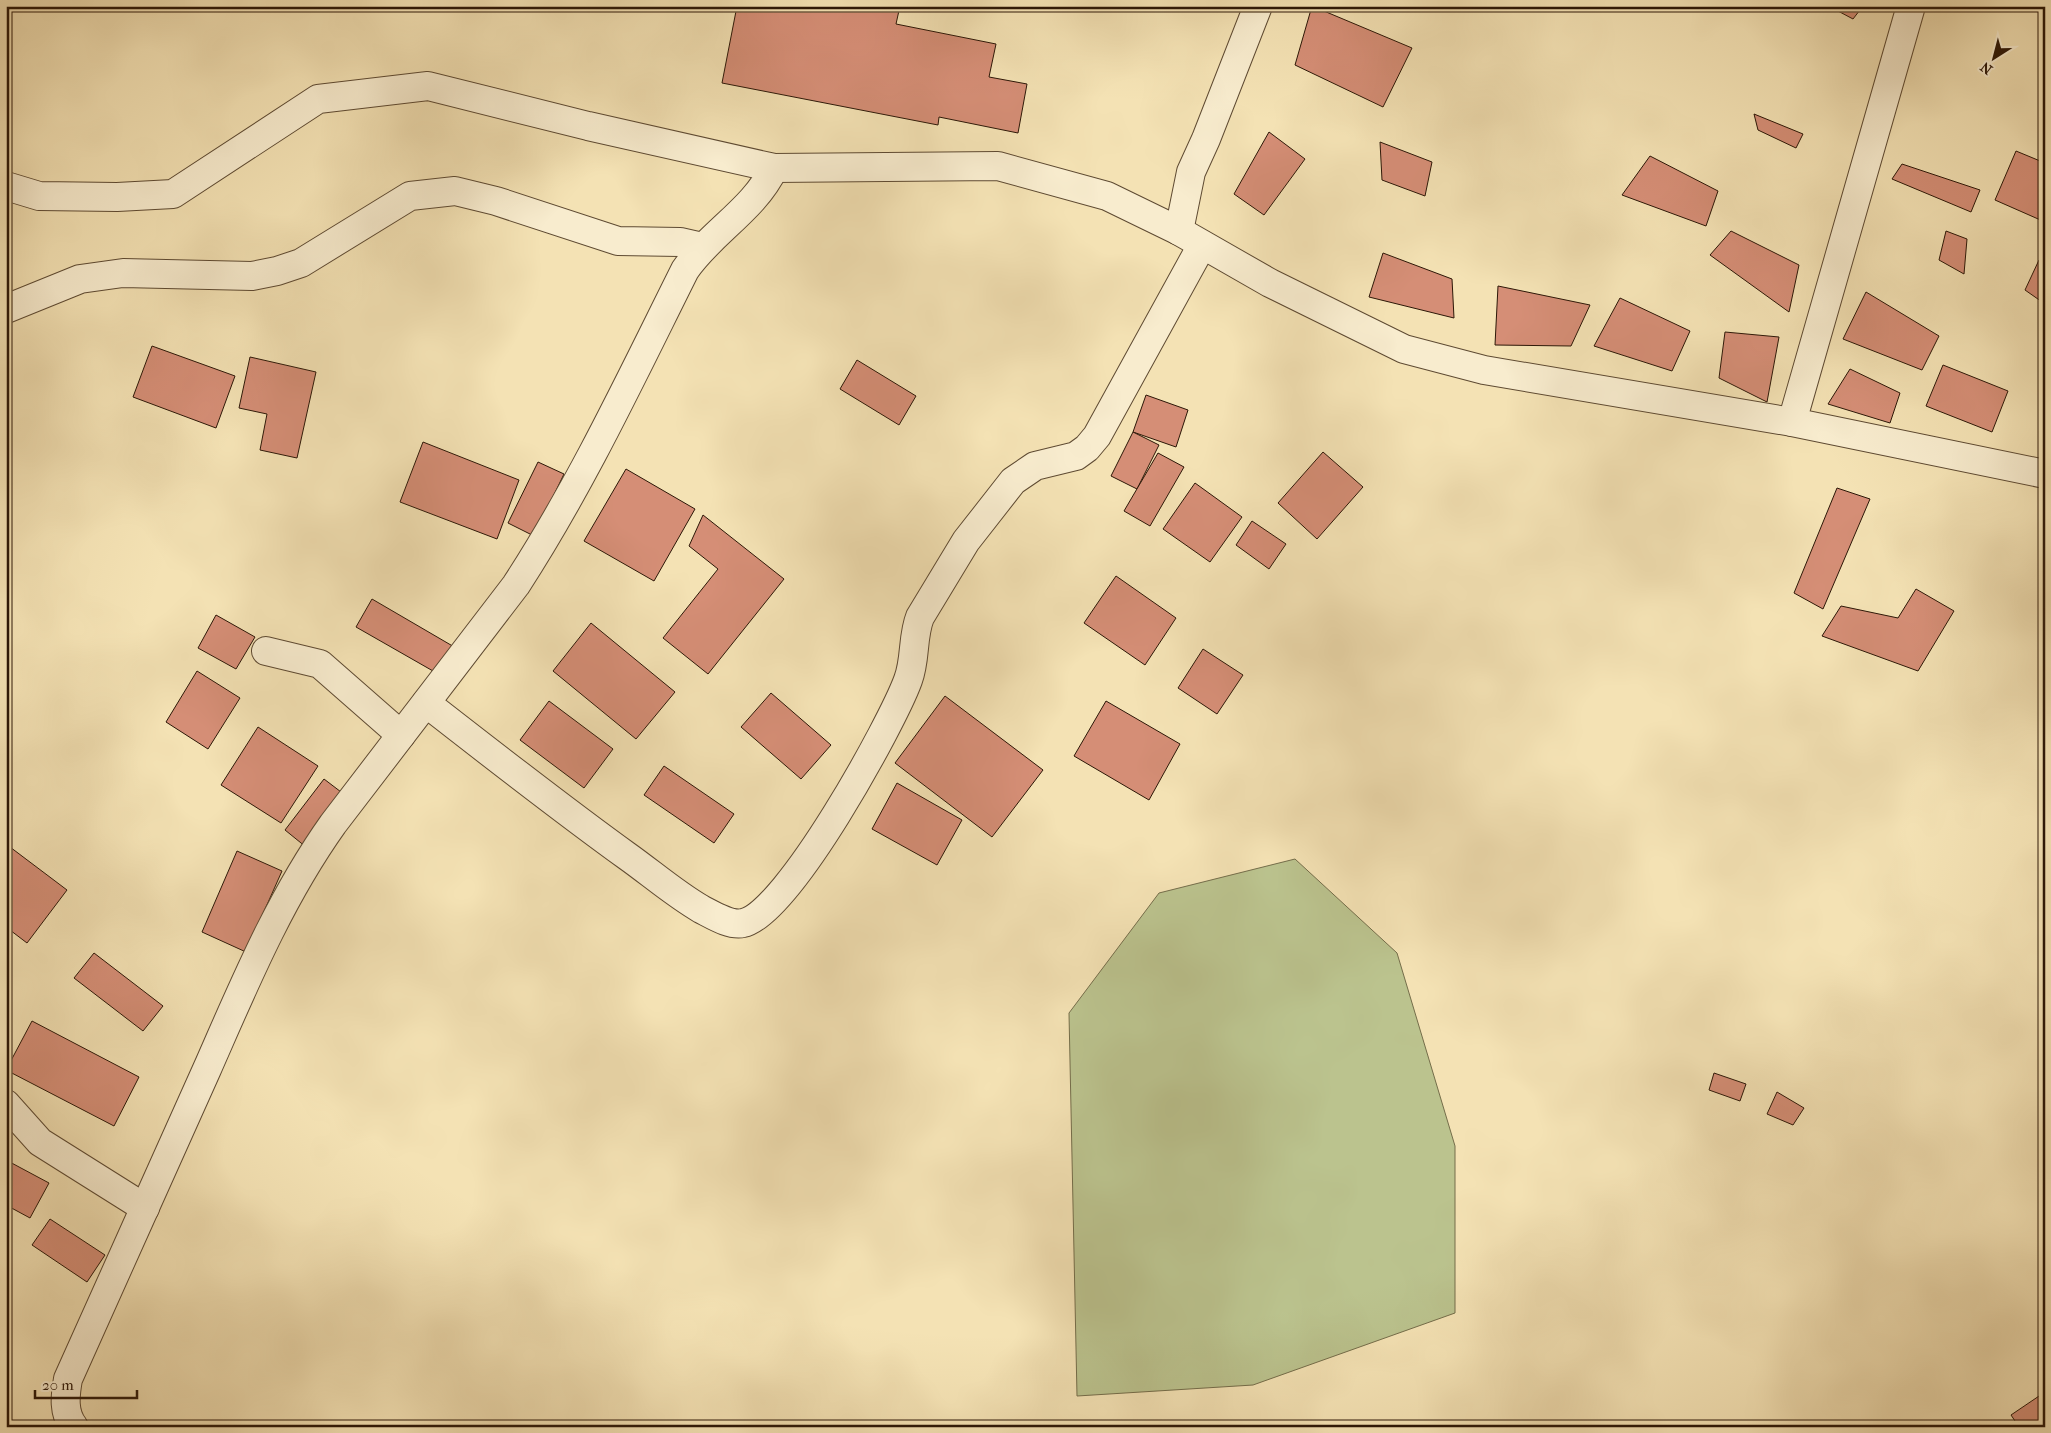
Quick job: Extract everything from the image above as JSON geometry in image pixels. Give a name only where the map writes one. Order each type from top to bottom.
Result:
[{"type":"street","points":[[426,703],[582,824],[700,908],[726,921],[743,923],[762,912],[806,861],[869,760],[909,678],[913,660],[915,630],[920,617],[966,540],[1013,481],[1035,466],[1076,456],[1087,448],[1096,436],[1190,238],[1191,172],[1206,139],[1258,6]]},
{"type":"street","points":[[1792,422],[1911,6]]},
{"type":"street","points":[[6,186],[39,196],[117,197],[173,194],[318,99],[428,86],[588,126],[774,168],[998,166],[1107,196],[1190,238],[1270,283],[1404,349],[1484,370],[1792,422],[2045,474]]},
{"type":"street","points":[[74,1427],[66,1409],[65,1394],[68,1379],[246,981],[288,894],[309,858],[516,585],[537,552],[603,434],[685,270],[702,247],[747,205],[768,180],[774,168]]},
{"type":"street","points":[[6,309],[80,279],[123,273],[252,276],[277,271],[300,263],[410,196],[455,191],[496,201],[618,242],[680,242],[702,247]]},
{"type":"street","points":[[266,651],[320,664],[401,735]]},
{"type":"street","points":[[6,1104],[40,1142],[144,1208]]},
{"type":"green space","points":[[1295,859],[1397,953],[1455,1146],[1455,1313],[1253,1385],[1077,1396],[1069,1013],[1159,893]]},
{"type":"building","points":[[737,6],[900,6],[896,24],[996,44],[989,77],[1027,84],[1018,133],[939,117],[938,125],[722,83]]},
{"type":"building","points":[[1312,6],[1412,48],[1383,107],[1295,65]]},
{"type":"building","points":[[1840,6],[1863,6],[1853,19],[1838,11]]},
{"type":"building","points":[[1754,114],[1803,134],[1796,148],[1758,130]]},
{"type":"building","points":[[1269,132],[1305,159],[1264,215],[1234,194]]},
{"type":"building","points":[[1380,142],[1432,162],[1425,196],[1382,180]]},
{"type":"building","points":[[2016,151],[2045,163],[2045,222],[1995,200]]},
{"type":"building","points":[[1650,156],[1718,191],[1706,226],[1622,195]]},
{"type":"building","points":[[1902,164],[1980,190],[1971,212],[1892,179]]},
{"type":"building","points":[[1731,231],[1799,265],[1789,312],[1710,255]]},
{"type":"building","points":[[1946,231],[1967,239],[1964,274],[1939,260]]},
{"type":"building","points":[[1383,253],[1452,279],[1454,318],[1369,297]]},
{"type":"building","points":[[2039,260],[2045,262],[2045,304],[2025,290]]},
{"type":"building","points":[[1498,286],[1590,305],[1571,346],[1495,345]]},
{"type":"building","points":[[1866,292],[1939,336],[1922,370],[1843,339]]},
{"type":"building","points":[[1620,298],[1690,331],[1672,371],[1594,346]]},
{"type":"building","points":[[1725,332],[1779,337],[1767,402],[1719,378]]},
{"type":"building","points":[[152,346],[235,376],[216,428],[133,397]]},
{"type":"building","points":[[250,357],[316,372],[297,458],[260,450],[267,414],[239,408]]},
{"type":"building","points":[[857,360],[916,396],[899,425],[840,389]]},
{"type":"building","points":[[1943,365],[2008,391],[1992,432],[1926,406]]},
{"type":"building","points":[[1850,369],[1900,393],[1890,423],[1828,404]]},
{"type":"building","points":[[1146,395],[1188,410],[1176,447],[1133,432]]},
{"type":"building","points":[[1133,432],[1159,445],[1137,489],[1111,476]]},
{"type":"building","points":[[423,442],[519,480],[497,539],[400,502]]},
{"type":"building","points":[[1323,452],[1363,487],[1317,539],[1278,503]]},
{"type":"building","points":[[1158,453],[1184,467],[1150,526],[1124,511]]},
{"type":"building","points":[[538,462],[564,474],[534,536],[508,523]]},
{"type":"building","points":[[626,469],[695,509],[654,581],[584,541]]},
{"type":"building","points":[[1195,483],[1242,517],[1210,562],[1163,529]]},
{"type":"building","points":[[1837,488],[1870,499],[1823,609],[1794,593]]},
{"type":"building","points":[[703,515],[784,579],[708,674],[663,638],[718,569],[689,546]]},
{"type":"building","points":[[1252,521],[1286,544],[1269,569],[1236,545]]},
{"type":"building","points":[[1116,576],[1176,618],[1145,665],[1084,623]]},
{"type":"building","points":[[1916,589],[1954,611],[1918,671],[1822,636],[1841,606],[1898,618]]},
{"type":"building","points":[[372,599],[456,648],[440,675],[356,627]]},
{"type":"building","points":[[216,615],[255,637],[236,669],[198,648]]},
{"type":"building","points":[[591,623],[675,692],[636,739],[553,671]]},
{"type":"building","points":[[1203,649],[1243,675],[1217,714],[1178,688]]},
{"type":"building","points":[[197,671],[240,698],[208,749],[166,722]]},
{"type":"building","points":[[771,693],[831,745],[801,779],[741,727]]},
{"type":"building","points":[[945,696],[1043,770],[992,837],[895,763]]},
{"type":"building","points":[[549,701],[613,749],[584,788],[520,740]]},
{"type":"building","points":[[1106,701],[1180,744],[1149,800],[1074,756]]},
{"type":"building","points":[[258,727],[318,766],[281,823],[221,785]]},
{"type":"building","points":[[664,766],[734,814],[714,843],[644,795]]},
{"type":"building","points":[[324,779],[345,795],[306,847],[285,830]]},
{"type":"building","points":[[897,783],[962,820],[937,865],[872,829]]},
{"type":"building","points":[[6,844],[67,890],[27,943],[6,927]]},
{"type":"building","points":[[237,851],[282,871],[246,952],[202,932]]},
{"type":"building","points":[[94,953],[163,1006],[143,1031],[74,978]]},
{"type":"building","points":[[32,1021],[139,1077],[114,1126],[6,1070]]},
{"type":"building","points":[[1714,1073],[1746,1084],[1740,1101],[1709,1090]]},
{"type":"building","points":[[1777,1092],[1804,1108],[1793,1125],[1767,1114]]},
{"type":"building","points":[[6,1160],[49,1183],[30,1218],[6,1205]]},
{"type":"building","points":[[50,1219],[105,1255],[87,1282],[32,1245]]},
{"type":"building","points":[[2045,1392],[2045,1427],[2019,1427],[2011,1415]]}]
